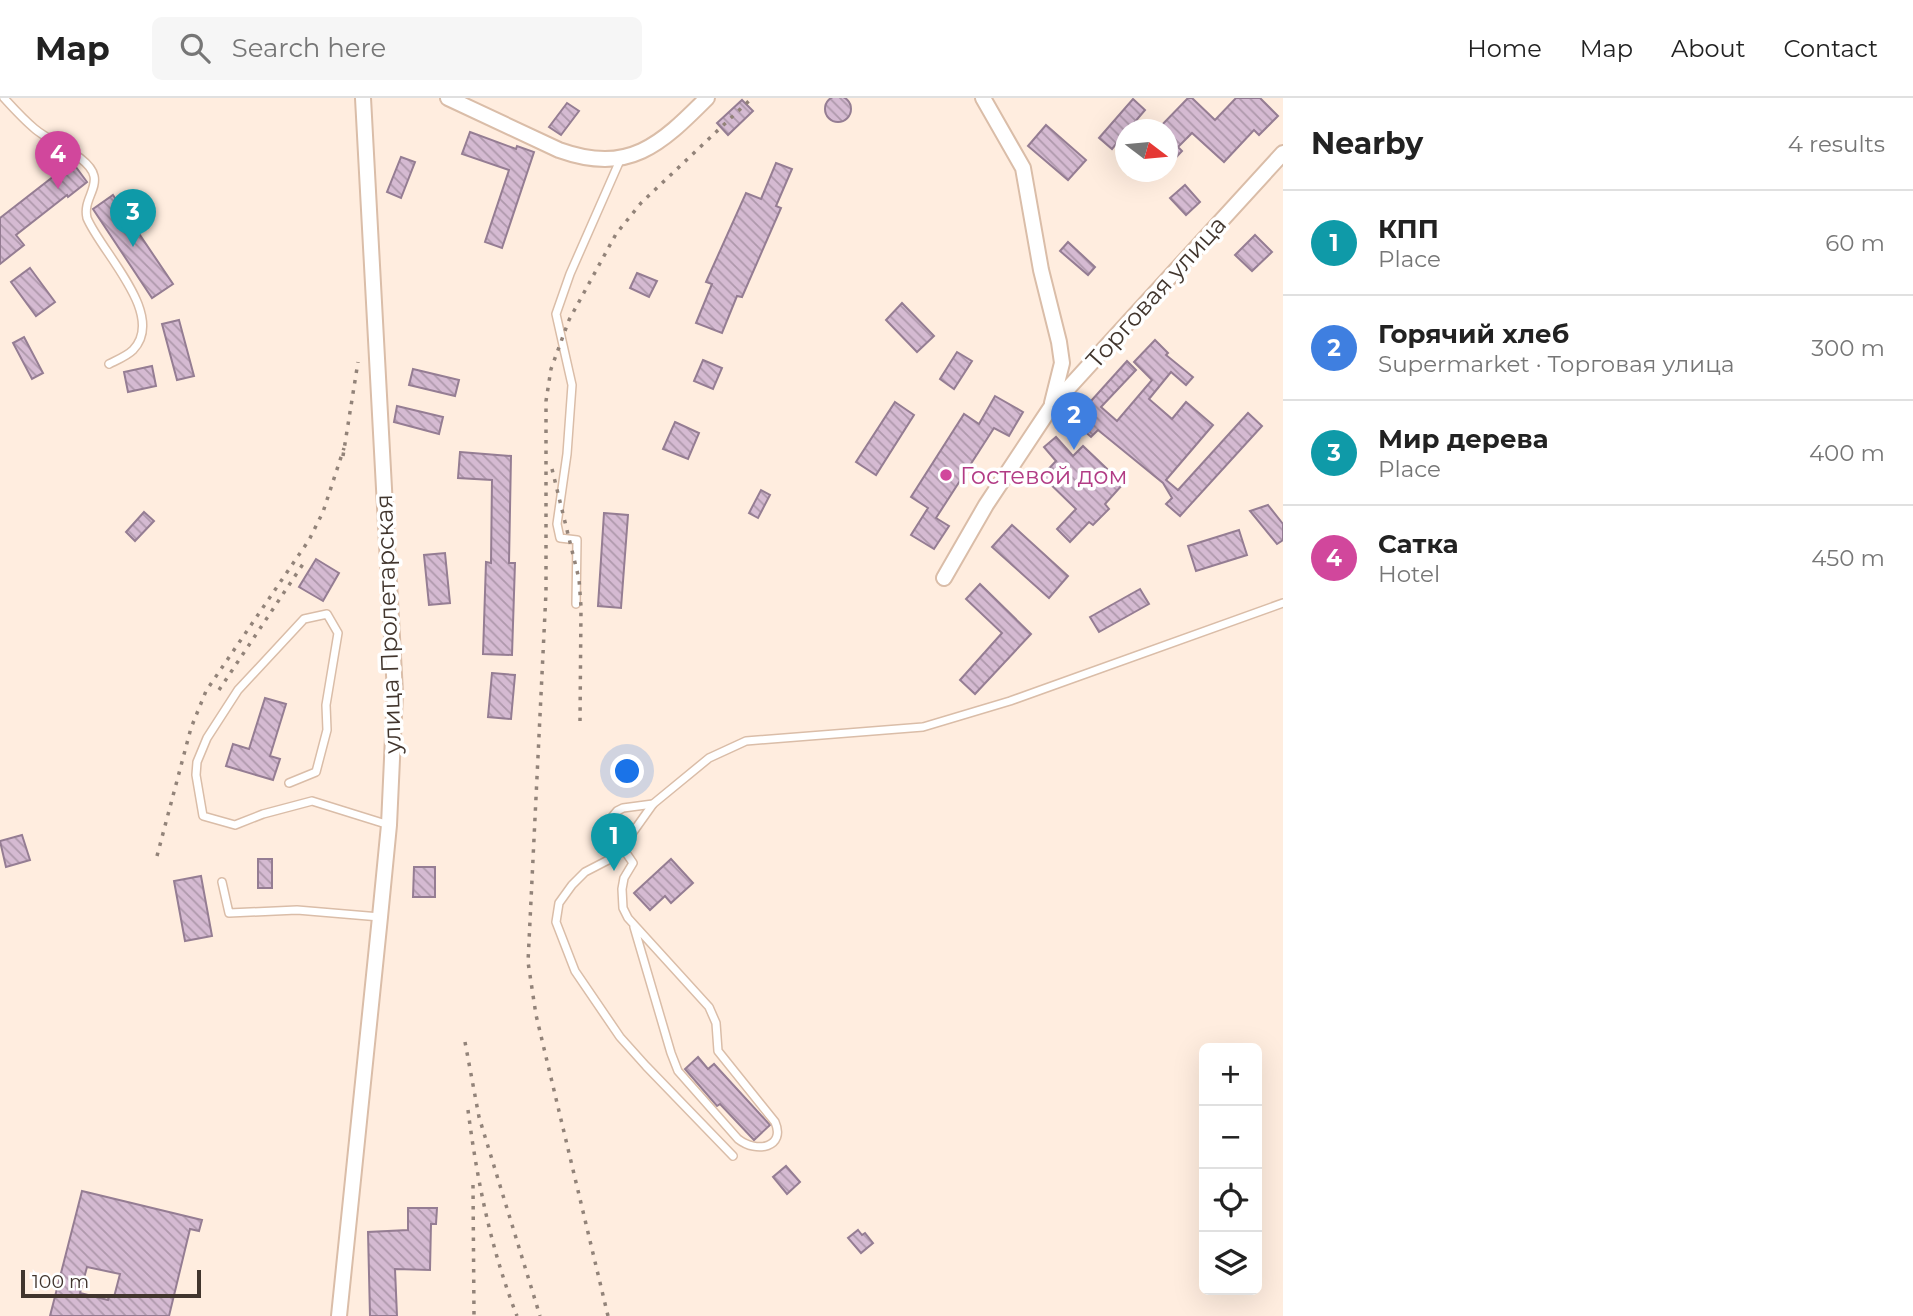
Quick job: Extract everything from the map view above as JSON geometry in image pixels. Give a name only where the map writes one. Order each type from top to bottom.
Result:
[{"type":"street","name":"улица Пролетарская","points":[[339,1316],[380,916],[395,693],[363,98]]},
{"type":"street","points":[[448,98],[576,156],[608,160],[633,155],[659,141],[707,98]]},
{"type":"street","points":[[983,98],[1023,168],[1041,270],[1062,363],[1051,407]]},
{"type":"street","name":"Торговая улица","points":[[944,578],[986,505],[1051,407],[1283,153]]},
{"type":"lane","points":[[4,98],[36,130],[76,155],[93,172],[94,182],[86,204],[88,219],[135,297],[142,322],[140,337],[133,350],[109,364]]},
{"type":"lane","points":[[576,604],[578,540],[560,538],[557,524],[572,385],[556,314],[569,274],[621,158]]},
{"type":"lane","points":[[733,1156],[620,1037],[575,971],[556,922],[559,902],[585,872],[607,863],[622,849],[653,804],[709,758],[746,741],[931,725],[1000,704],[1283,603]]},
{"type":"lane","points":[[289,783],[316,772],[327,730],[327,705],[338,633],[327,614],[304,619],[238,690],[206,738],[197,762],[196,775],[203,816],[235,825],[263,814],[312,802],[388,825]]},
{"type":"lane","points":[[634,927],[678,1071],[738,1139],[755,1148],[770,1144],[778,1129],[775,1122],[718,1051],[714,1014],[634,927],[623,908],[621,898],[624,878],[633,863],[609,828],[612,817],[623,808],[653,804]]},
{"type":"lane","points":[[222,882],[229,913],[297,910],[380,916]]},
{"type":"building","points":[[838,96],[847,100],[851,109],[847,118],[838,122],[829,118],[825,109],[829,100]]},
{"type":"building","points":[[1188,98],[1192,98],[1215,120],[1236,98],[1260,98],[1278,116],[1259,135],[1254,130],[1224,162],[1192,133],[1178,147],[1178,119],[1168,119]]},
{"type":"building","points":[[1133,99],[1145,110],[1137,119],[1116,119]]},
{"type":"building","points":[[742,100],[753,111],[728,135],[717,123]]},
{"type":"building","points":[[567,103],[579,111],[561,135],[549,127]]},
{"type":"building","points":[[1115,120],[1115,145],[1112,149],[1099,138]]},
{"type":"building","points":[[1046,125],[1086,160],[1068,180],[1028,146]]},
{"type":"building","points":[[470,132],[516,149],[517,146],[534,152],[502,248],[485,242],[509,170],[462,154]]},
{"type":"building","points":[[401,157],[415,162],[401,198],[387,192]]},
{"type":"building","points":[[70,159],[87,182],[16,235],[24,245],[0,264],[0,218],[54,176],[51,172]]},
{"type":"building","points":[[776,163],[792,169],[776,206],[781,208],[742,297],[737,296],[722,333],[696,323],[712,284],[706,282],[746,193],[761,199]]},
{"type":"building","points":[[1185,185],[1200,202],[1186,215],[1170,198]]},
{"type":"building","points":[[113,195],[173,284],[152,298],[93,209]]},
{"type":"building","points":[[1255,235],[1272,252],[1252,271],[1235,255]]},
{"type":"building","points":[[1068,242],[1095,267],[1088,275],[1060,251]]},
{"type":"building","points":[[30,268],[55,302],[36,316],[11,282]]},
{"type":"building","points":[[637,273],[657,281],[649,297],[630,288]]},
{"type":"building","points":[[902,303],[934,336],[917,352],[886,320]]},
{"type":"building","points":[[179,320],[194,376],[177,380],[162,324]]},
{"type":"building","points":[[24,337],[43,373],[32,379],[13,343]]},
{"type":"building","points":[[1155,340],[1168,353],[1166,355],[1193,377],[1186,385],[1171,372],[1149,399],[1172,419],[1186,402],[1213,425],[1166,480],[1178,490],[1248,413],[1262,426],[1180,516],[1166,504],[1172,498],[1163,483],[1098,430],[1091,437],[1073,421],[1127,361],[1136,370],[1101,407],[1117,421],[1152,380],[1134,362]]},
{"type":"building","points":[[957,352],[972,361],[954,389],[940,379]]},
{"type":"building","points":[[703,360],[722,368],[713,389],[694,381]]},
{"type":"building","points":[[152,366],[156,386],[128,392],[124,372]]},
{"type":"building","points":[[413,369],[459,380],[455,396],[409,385]]},
{"type":"building","points":[[995,396],[1023,412],[1009,436],[994,428],[936,518],[949,526],[934,549],[911,535],[928,508],[911,497],[964,414],[979,424]]},
{"type":"building","points":[[895,402],[914,415],[876,475],[856,462]]},
{"type":"building","points":[[397,406],[443,417],[439,434],[394,422]]},
{"type":"building","points":[[675,422],[699,433],[688,459],[663,449]]},
{"type":"building","points":[[1056,437],[1073,456],[1083,446],[1123,484],[1105,504],[1109,509],[1093,525],[1089,522],[1070,542],[1057,529],[1076,509],[1042,476],[1056,461],[1044,447]]},
{"type":"building","points":[[460,452],[511,456],[509,563],[515,563],[512,655],[483,654],[486,562],[491,563],[492,480],[458,478]]},
{"type":"building","points":[[761,490],[770,495],[758,518],[749,513]]},
{"type":"building","points":[[1268,505],[1283,524],[1283,540],[1277,544],[1250,511]]},
{"type":"building","points":[[144,512],[154,521],[135,541],[126,532]]},
{"type":"building","points":[[604,513],[628,515],[621,608],[598,606]]},
{"type":"building","points":[[1012,525],[1068,576],[1049,598],[992,547]]},
{"type":"building","points":[[1239,530],[1247,555],[1196,571],[1188,546]]},
{"type":"building","points":[[445,553],[450,603],[429,605],[424,555]]},
{"type":"building","points":[[316,559],[339,573],[323,601],[299,587]]},
{"type":"building","points":[[980,584],[1031,634],[975,694],[960,680],[1002,633],[966,599]]},
{"type":"building","points":[[1140,589],[1149,604],[1099,632],[1090,617]]},
{"type":"building","points":[[492,673],[515,675],[511,719],[488,717]]},
{"type":"building","points":[[265,698],[286,704],[270,756],[280,759],[273,780],[226,766],[233,744],[249,749]]},
{"type":"building","points":[[22,835],[30,860],[6,867],[0,841]]},
{"type":"building","points":[[258,859],[272,859],[272,888],[258,888]]},
{"type":"building","points":[[671,859],[693,883],[671,903],[665,896],[650,910],[634,893]]},
{"type":"building","points":[[414,867],[435,867],[435,897],[413,897]]},
{"type":"building","points":[[201,876],[212,936],[185,941],[174,881]]},
{"type":"building","points":[[698,1057],[708,1069],[714,1064],[770,1125],[754,1140],[720,1104],[717,1106],[685,1069]]},
{"type":"building","points":[[786,1166],[800,1182],[787,1194],[773,1177]]},
{"type":"building","points":[[82,1191],[202,1220],[199,1231],[190,1229],[169,1316],[50,1316]],"holes":[[[87,1267],[120,1274],[114,1297],[109,1296],[108,1300],[80,1293]]]},
{"type":"building","points":[[408,1208],[437,1208],[436,1224],[431,1224],[430,1270],[395,1269],[397,1316],[370,1316],[368,1232],[408,1230]]},
{"type":"building","points":[[858,1230],[862,1235],[865,1233],[873,1243],[861,1253],[848,1238]]},
{"type":"railway","points":[[608,1316],[536,1015],[528,962],[546,592],[546,401],[551,369],[569,320],[616,234],[641,203],[752,98]]},
{"type":"railway","points":[[343,456],[358,362]]},
{"type":"railway","points":[[157,856],[191,728],[206,691],[309,540],[323,512],[344,448]]},
{"type":"railway","points":[[552,469],[579,579],[580,721]]},
{"type":"railway","points":[[219,690],[305,561]]},
{"type":"railway","points":[[465,1042],[479,1117],[540,1316]]},
{"type":"railway","points":[[468,1110],[486,1214],[517,1316]]},
{"type":"railway","points":[[473,1185],[474,1316]]},
{"type":"place","name":"Сатка","points":[[58,189]]},
{"type":"place","name":"Мир дерева","points":[[133,247]]},
{"type":"place","name":"Горячий хлеб","points":[[1074,450]]},
{"type":"place","name":"Гостевой дом","points":[[946,475]]},
{"type":"place","name":"КПП","points":[[614,871]]}]
